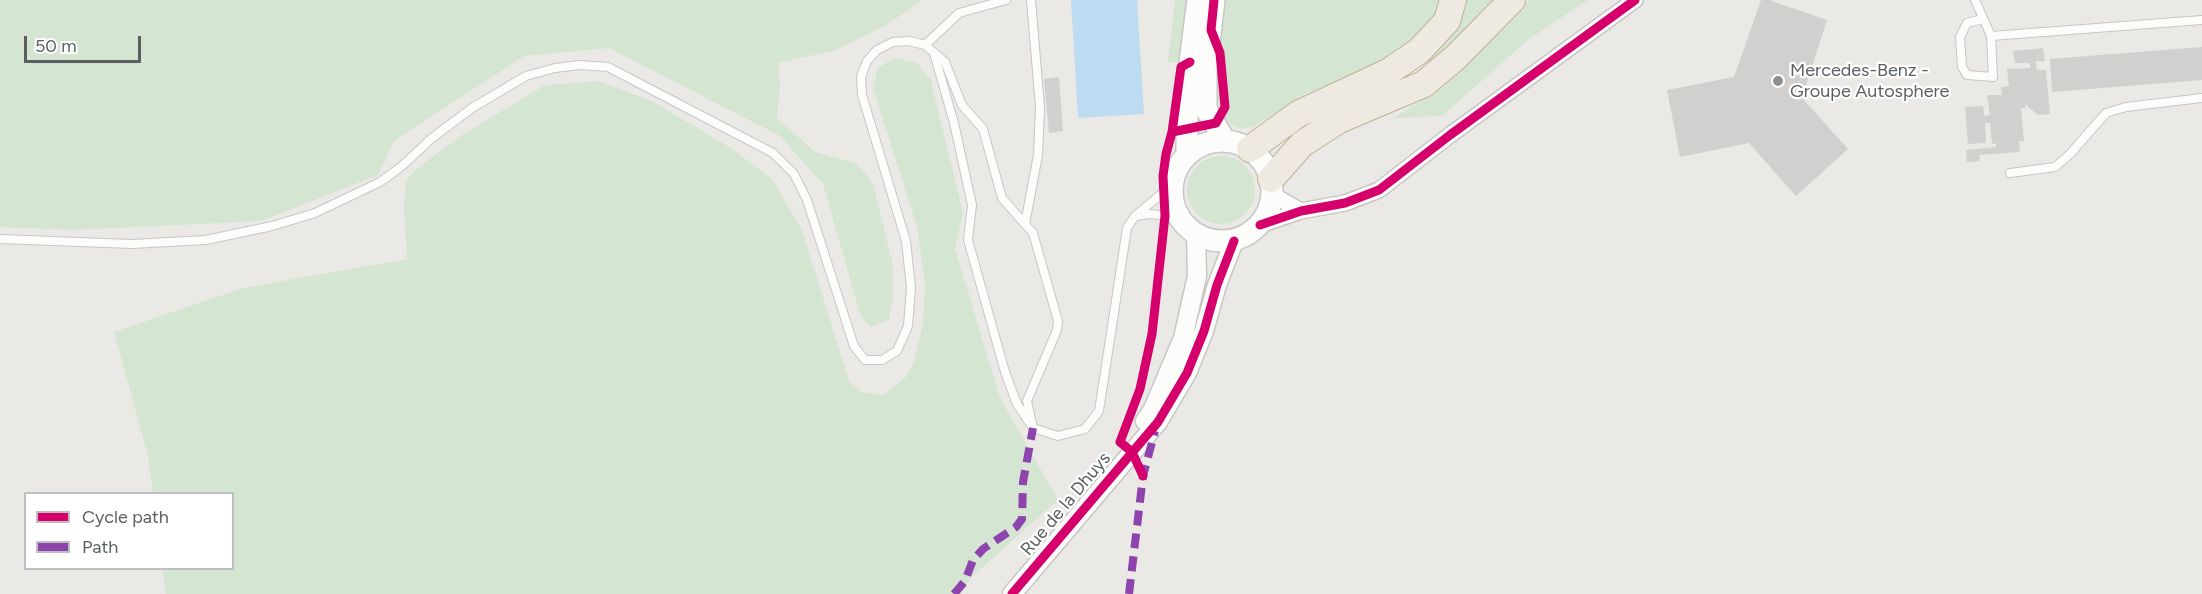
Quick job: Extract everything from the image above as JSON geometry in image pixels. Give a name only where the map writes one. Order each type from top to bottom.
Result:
[{"type":"highway","points":[[1250,149],[1299,114],[1388,72],[1419,51],[1447,21],[1453,0]]},
{"type":"highway","points":[[1272,187],[1302,144],[1339,120],[1424,84],[1456,57],[1512,0]]},
{"type":"main road","points":[[1187,155],[1190,62],[1198,0]]},
{"type":"main road","points":[[1214,0],[1206,70],[1206,109],[1226,141]]},
{"type":"main road","points":[[1226,141],[1238,143],[1259,157],[1272,187],[1269,212],[1260,225],[1248,235],[1234,241],[1221,242],[1196,235],[1179,217],[1173,202],[1173,185],[1177,169],[1187,155],[1198,147],[1212,142],[1226,141]]},
{"type":"street","points":[[1260,225],[1301,211],[1345,203],[1379,190],[1450,135],[1635,0]]},
{"type":"street","points":[[1272,187],[1301,211]]},
{"type":"street","name":"Rue de la Dhuys","points":[[1117,469],[1153,409],[1183,338],[1197,276],[1196,235]]},
{"type":"street","name":"Rue de la Dhuys","points":[[1012,594],[1158,422],[1187,373],[1204,331],[1217,285],[1234,241]]},
{"type":"lane","points":[[925,45],[959,13],[1006,0]]},
{"type":"lane","points":[[1025,224],[1038,155],[1040,107],[1030,0]]},
{"type":"lane","points":[[1976,0],[1990,36],[1993,77],[1967,75],[1962,67],[1960,37],[1967,23],[1983,19]]},
{"type":"lane","points":[[1990,36],[2202,20]]},
{"type":"lane","points":[[0,239],[142,243],[206,240],[272,226],[315,213],[380,182],[472,108],[526,76],[555,68],[580,65],[608,68],[773,153],[794,174],[807,200],[854,346],[865,360],[882,360],[897,351],[908,326],[911,288],[906,241],[862,94],[861,77],[867,61],[877,50],[893,42],[909,41],[925,45],[945,62],[962,105],[983,129],[1002,198],[1033,233],[1058,321],[1057,330],[1027,401],[1033,428]]},
{"type":"lane","points":[[933,52],[954,123],[972,206],[968,240],[1005,372],[1017,404],[1033,428],[1058,436],[1085,429],[1100,411],[1127,228],[1135,216],[1173,185]]},
{"type":"lane","points":[[2010,173],[2055,167],[2070,154],[2106,113],[2126,107],[2202,98]]},
{"type":"lane","points":[[954,123],[959,115],[970,115]]},
{"type":"lane","points":[[1135,216],[1150,214],[1179,217]]},
{"type":"green space","points":[[0,0],[922,0],[888,24],[836,50],[778,63],[780,87],[777,118],[815,152],[857,164],[873,183],[893,266],[893,298],[889,320],[870,327],[860,314],[823,184],[780,136],[609,48],[524,56],[394,141],[378,175],[261,221],[73,230],[0,227]]},
{"type":"green space","points":[[1175,0],[1187,0],[1180,62],[1168,62]]},
{"type":"green space","points":[[1223,0],[1444,0],[1434,25],[1378,65],[1307,93],[1253,127],[1240,129],[1230,123],[1220,112],[1214,82]]},
{"type":"green space","points":[[1465,0],[1496,0],[1454,43],[1425,65],[1445,40]]},
{"type":"green space","points":[[1530,0],[1588,0],[1529,39],[1442,116],[1393,118],[1445,86]]},
{"type":"green space","points":[[894,58],[917,63],[931,81],[963,213],[955,248],[1000,398],[1058,500],[974,575],[958,594],[166,594],[162,570],[234,570],[234,492],[153,492],[148,456],[114,332],[243,288],[407,259],[404,205],[406,181],[415,170],[462,135],[545,85],[598,81],[652,101],[731,148],[772,179],[802,230],[849,381],[862,392],[883,395],[905,378],[913,365],[923,324],[925,285],[917,227],[873,88],[878,68]]},
{"type":"green space","points":[[1214,156],[1228,156],[1240,161],[1250,171],[1255,190],[1250,209],[1240,219],[1228,224],[1214,224],[1202,219],[1192,209],[1187,197],[1187,183],[1192,171],[1202,161]]},
{"type":"water","points":[[1071,0],[1137,0],[1144,114],[1078,118]]},
{"type":"building","points":[[1761,0],[1769,0],[1827,20],[1802,98],[1848,149],[1796,196],[1749,143],[1680,157],[1667,90],[1734,77]]},
{"type":"building","points":[[2202,47],[2202,80],[2052,92],[2050,59]]},
{"type":"building","points":[[2043,48],[2045,61],[2036,61],[2037,70],[2046,70],[2050,114],[2038,115],[2025,104],[2025,108],[2021,108],[2024,141],[2019,141],[2020,152],[1979,155],[1980,161],[1967,162],[1966,150],[1996,147],[1996,143],[1992,144],[1990,123],[1985,123],[1986,143],[1968,144],[1965,107],[1983,106],[1984,116],[1990,115],[1987,95],[2002,95],[2001,87],[2009,86],[2007,69],[2030,68],[2030,63],[2015,63],[2013,51]]},
{"type":"building","points":[[1059,77],[1063,131],[1049,133],[1044,79]]},
{"type":"marked path","points":[[954,594],[965,581],[973,560],[983,549],[1016,527],[1022,519],[1023,482],[1033,428]]},
{"type":"marked path","points":[[1129,594],[1143,476],[1155,431]]},
{"type":"cycle path","points":[[1143,476],[1132,452],[1120,442],[1140,389],[1152,334],[1165,216],[1163,176],[1172,132],[1216,123],[1225,107],[1220,53],[1211,30],[1214,0]]},
{"type":"cycle path","points":[[1260,225],[1301,211],[1345,203],[1379,190],[1450,135],[1635,0]]},
{"type":"cycle path","points":[[1172,132],[1181,67],[1190,62]]},
{"type":"cycle path","points":[[1012,594],[1158,422],[1187,373],[1204,331],[1217,285],[1234,241]]},
{"type":"place","name":"Mercedes-Benz - Groupe Autosphere","points":[[1778,81]]}]
